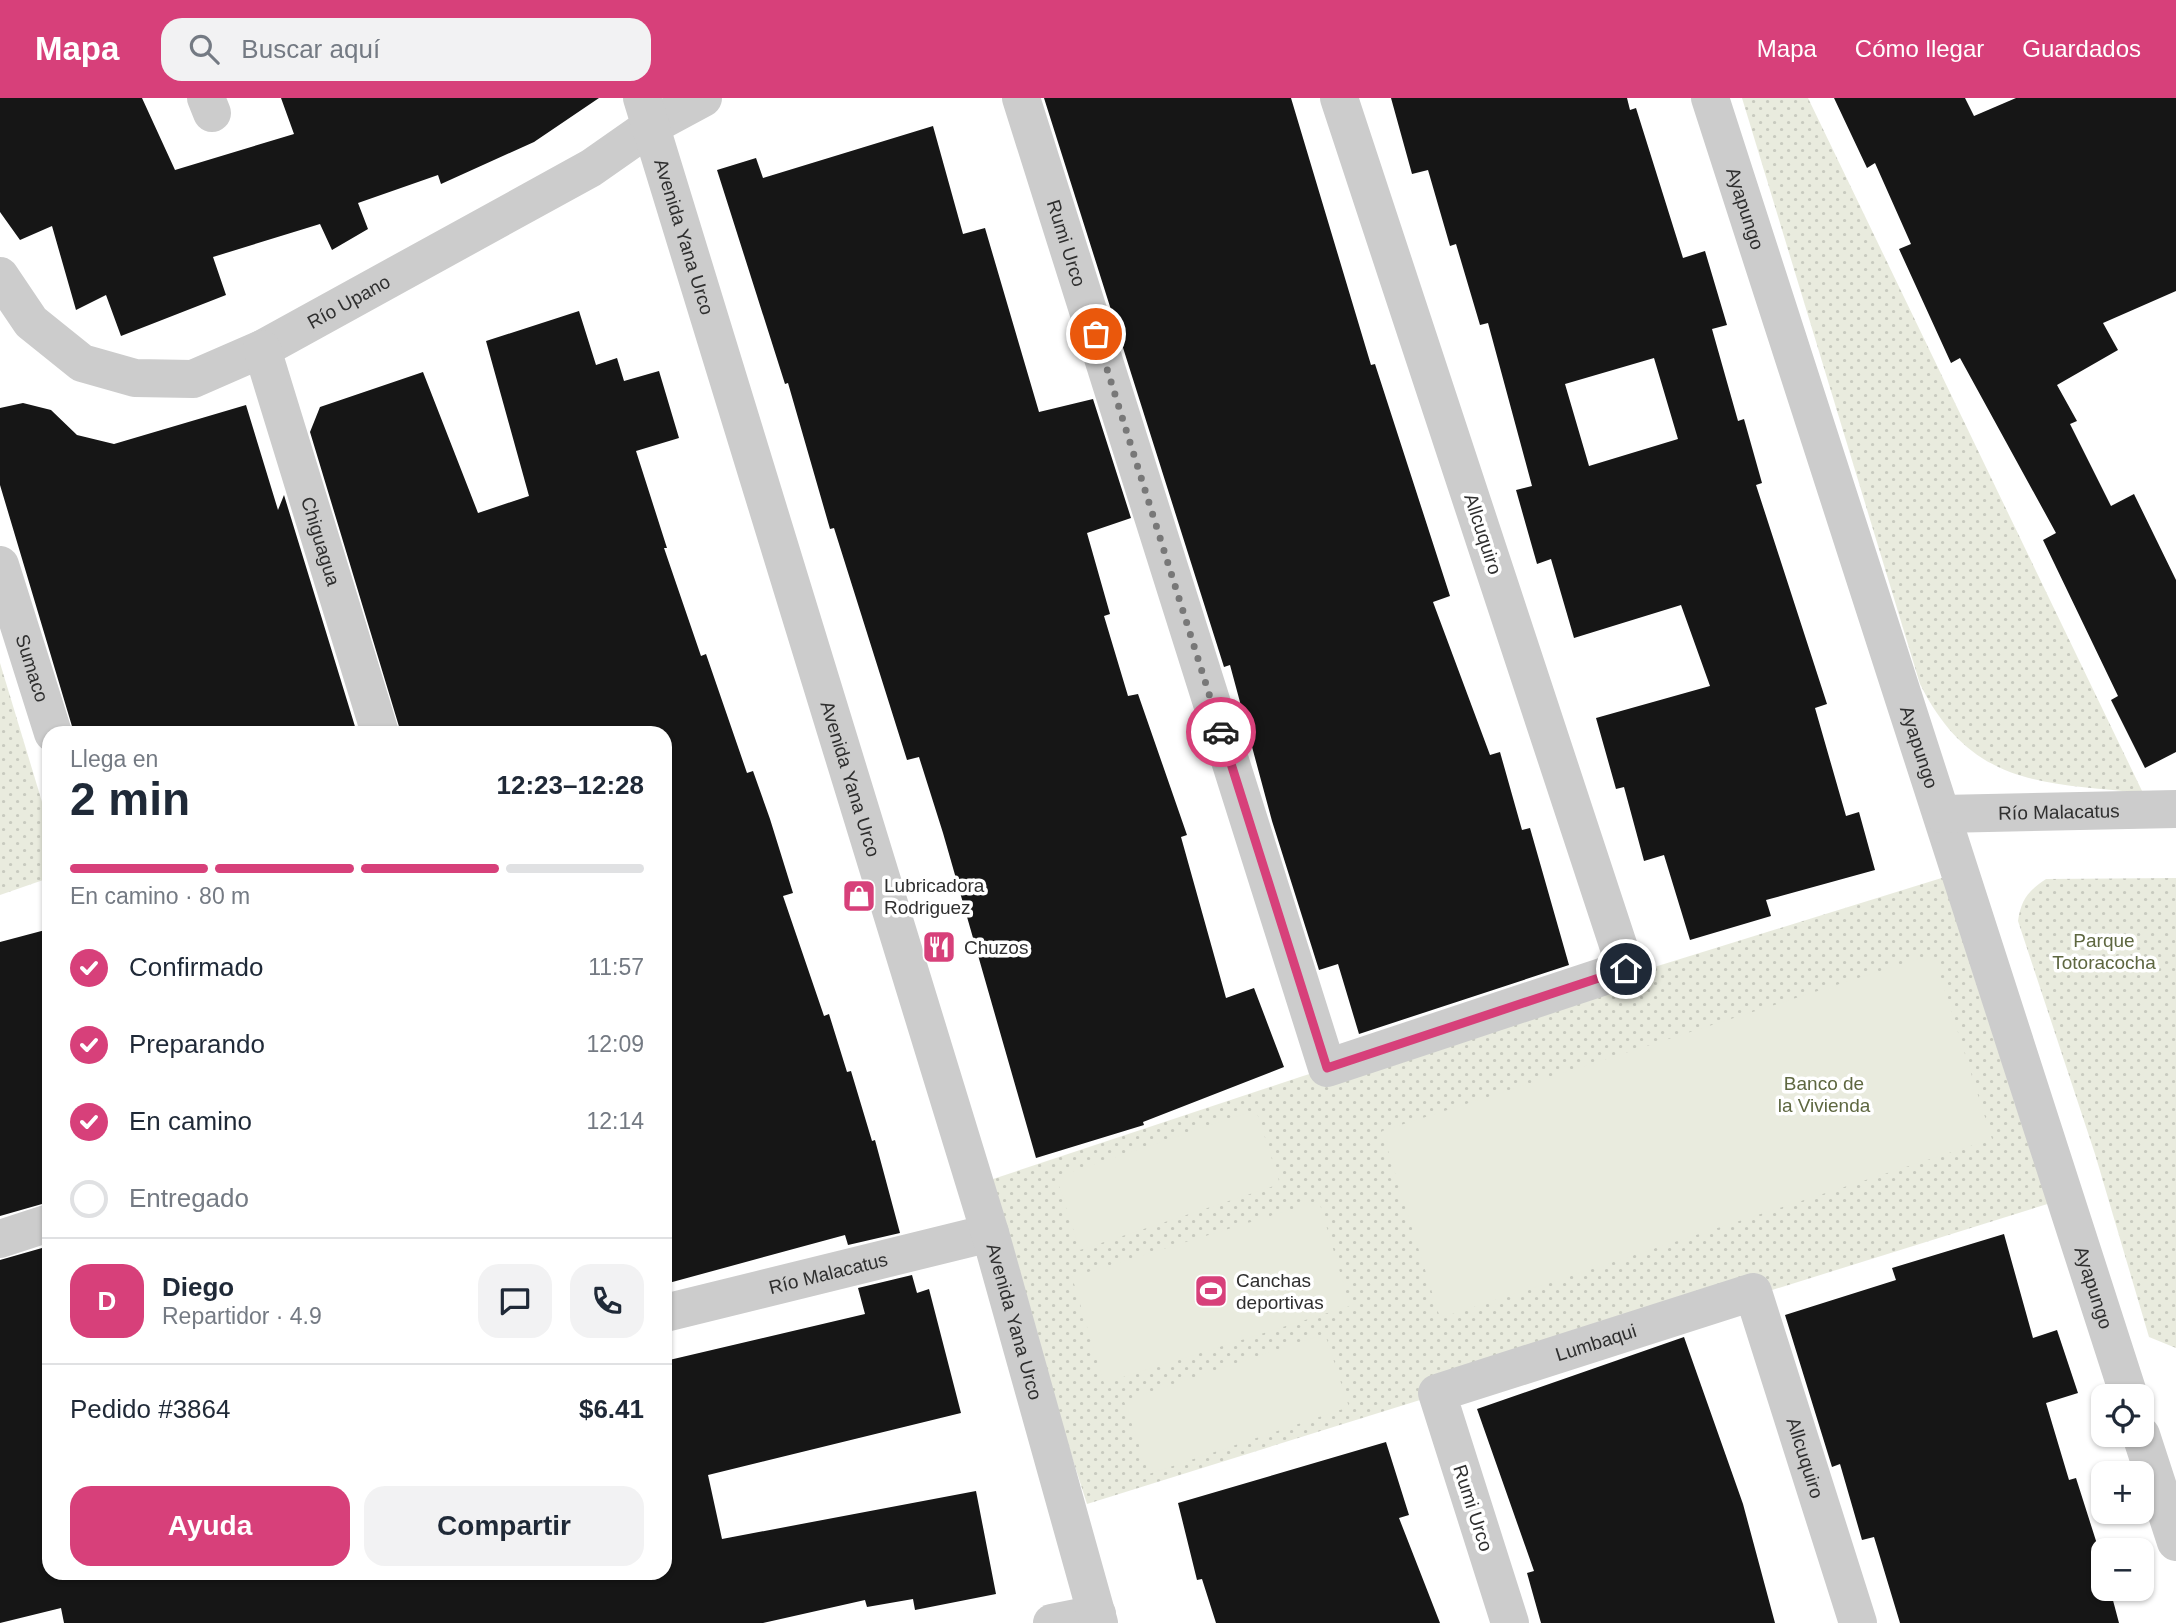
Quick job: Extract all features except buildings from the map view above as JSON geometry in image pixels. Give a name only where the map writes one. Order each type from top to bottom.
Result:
[{"type":"street","name":"Río Upano","points":[[0,276],[31,323],[82,363],[135,378],[193,379],[262,349],[592,168],[646,112],[703,98]]},
{"type":"street","name":"Rumi Urco","points":[[1021,98],[1327,1068],[1626,969]]},
{"type":"street","name":"Allcuquiro","points":[[1339,98],[1626,969]]},
{"type":"street","name":"Ayapungo","points":[[1710,98],[2125,1384]]},
{"type":"street","name":"Avenida Yana Urco","points":[[646,112],[990,1233],[1098,1618]]},
{"type":"street","name":"Chiguagua","points":[[262,349],[378,726]]},
{"type":"street","name":"Sumaco","points":[[0,565],[51,726]]},
{"type":"street","name":"Río Malacatus","points":[[1942,814],[2176,809]]},
{"type":"street","points":[[0,1239],[42,1225]]},
{"type":"street","name":"Río Malacatus","points":[[672,1311],[990,1233]]},
{"type":"street","name":"Allcuquiro","points":[[1753,1292],[1858,1623]]},
{"type":"street","name":"Lumbaqui","points":[[1437,1393],[1753,1292]]},
{"type":"street","name":"Rumi Urco","points":[[1437,1393],[1510,1623]]},
{"type":"street","points":[[2145,1447],[2176,1542]]},
{"type":"street","points":[[1052,1623],[1098,1618]]},
{"type":"green space","points":[[1742,98],[1808,98],[2143,793],[2042,781],[2013,773],[1986,761],[1962,743],[1940,718],[1920,684]]},
{"type":"green space","points":[[0,663],[42,802],[42,880],[0,895]]},
{"type":"green space","name":"Banco de la Vivienda","points":[[1948,876],[2054,1202],[1087,1504],[984,1182],[1303,1076]]},
{"type":"green space","name":"Parque Totoracocha","points":[[2176,878],[2176,1348],[2149,1337],[2095,1154],[2018,921],[2026,897],[2046,879]]},
{"type":"green space","points":[[1933,954],[1992,1139],[1440,1318],[1382,1131]]},
{"type":"green space","points":[[1256,1110],[1280,1184],[1080,1250],[1056,1177]]},
{"type":"green space","name":"Canchas deportivas","points":[[1319,1201],[1350,1306],[1104,1383],[1072,1277]]},
{"type":"green space","name":"Canchas deportivas","points":[[1325,1334],[1349,1407],[1149,1474],[1124,1401]]},
{"type":"way so far","points":[[1096,334],[1221,732]]},
{"type":"place","name":"Lubricadora Rodriguez","points":[[859,896]]},
{"type":"place","name":"Chuzos","points":[[939,947]]},
{"type":"place","name":"Canchas deportivas","points":[[1211,1291]]},
{"type":"route","points":[[1221,732],[1327,1068],[1626,969]]}]
